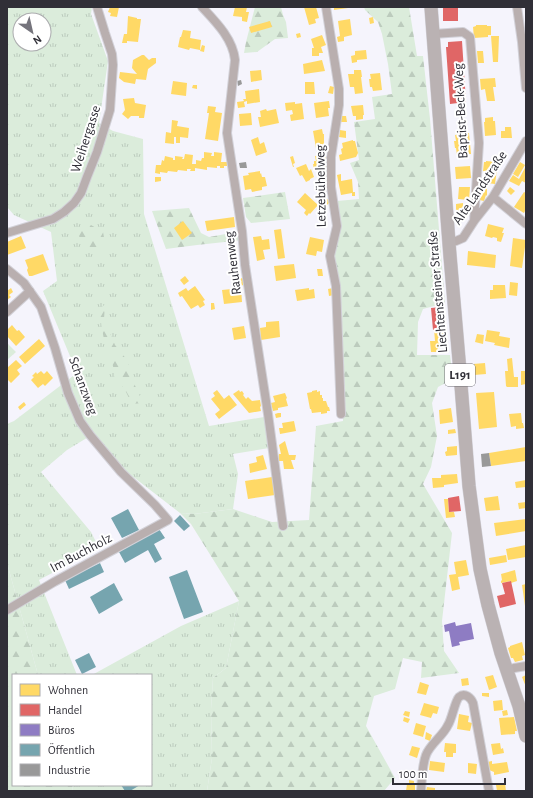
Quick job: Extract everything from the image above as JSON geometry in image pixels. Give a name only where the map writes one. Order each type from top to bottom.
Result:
[{"type":"main road","name":"Liechtensteiner Straße","points":[[431,7],[469,486],[480,569],[494,631],[519,706],[526,736]]},
{"type":"street","name":"Weihergasse","points":[[7,233],[53,219],[64,212],[74,204],[88,177],[110,110],[113,65],[112,54],[97,7]]},
{"type":"street","name":"Rauhenweg","points":[[202,7],[224,34],[234,53],[235,60],[227,132],[283,526]]},
{"type":"street","name":"Letzebühelweg","points":[[326,7],[339,89],[339,105],[331,157],[331,187],[337,226],[330,256],[336,286],[341,414]]},
{"type":"street","points":[[517,7],[526,88]]},
{"type":"street","name":"Baptist-Beck-Weg","points":[[434,34],[463,32],[470,37],[479,143],[474,221]]},
{"type":"street","name":"Alte Landstraße","points":[[449,242],[463,238],[493,197],[526,141]]},
{"type":"street","points":[[493,197],[526,224]]},
{"type":"street","name":"Schanzweg","points":[[7,269],[24,283],[41,307],[68,393],[80,421],[90,436],[121,472],[156,505],[168,520]]},
{"type":"street","points":[[7,312],[30,291]]},
{"type":"street","name":"Im Buchholz","points":[[7,610],[54,582],[168,520]]},
{"type":"street","points":[[507,671],[526,666]]},
{"type":"street","points":[[421,791],[423,763],[427,752],[448,726],[458,698],[466,695],[469,696],[473,703],[489,791]]},
{"type":"green space","points":[[7,7],[92,7],[91,14],[108,61],[99,123],[113,131],[143,139],[144,214],[209,426],[264,417],[269,448],[233,454],[238,474],[233,509],[194,514],[180,513],[123,469],[90,436],[67,450],[41,472],[91,532],[99,548],[39,580],[77,674],[38,674],[7,563],[7,424],[14,421],[77,373],[43,291],[57,281],[51,232],[14,215],[7,207]]},
{"type":"green space","points":[[255,7],[281,7],[286,22],[288,38],[275,39],[257,52],[244,53],[246,42]]},
{"type":"green space","points":[[364,7],[409,7],[417,56],[423,56],[430,119],[445,303],[423,309],[418,322],[417,355],[450,355],[453,379],[438,387],[432,403],[437,436],[431,467],[423,484],[452,533],[442,621],[444,651],[459,673],[421,678],[422,662],[403,658],[395,689],[374,696],[366,726],[395,778],[384,791],[207,791],[212,758],[211,709],[213,678],[226,668],[239,601],[191,524],[180,513],[194,514],[233,509],[272,522],[309,520],[316,426],[343,421],[343,397],[334,257],[340,227],[337,201],[359,199],[358,182],[350,163],[359,160],[354,122],[375,119],[372,97],[392,94],[382,34],[378,22],[365,10]]},
{"type":"green space","points":[[285,192],[290,219],[251,223],[246,217],[243,198]]},
{"type":"green space","points":[[189,208],[201,233],[209,237],[242,231],[243,240],[166,249],[152,211]]},
{"type":"green space","points":[[91,225],[103,232],[106,248],[93,254],[83,245],[78,232]]},
{"type":"green space","points":[[105,304],[104,319],[115,345],[127,360],[133,381],[143,403],[132,404],[124,388],[115,380],[113,366],[105,346],[99,310]]},
{"type":"green space","points":[[7,343],[16,352],[7,360]]},
{"type":"green space","points":[[7,563],[38,674],[12,674],[12,786],[72,786],[73,791],[7,791]]},
{"type":"green space","points":[[239,601],[226,668],[213,678],[211,709],[212,758],[207,791],[73,791],[72,786],[152,786],[152,674],[94,674],[181,626]]},
{"type":"building: Wohnen","points":[[110,7],[119,7],[117,17],[110,16],[111,13],[108,12]]},
{"type":"building: Wohnen","points":[[235,7],[247,7],[246,12],[249,12],[247,22],[242,21],[242,17],[233,16]]},
{"type":"building: Wohnen","points":[[304,7],[316,7],[319,18],[315,19],[316,23],[309,25]]},
{"type":"building: Wohnen","points":[[334,7],[348,7],[348,8],[334,10]]},
{"type":"building: Wohnen","points":[[128,16],[141,19],[138,42],[127,41],[127,43],[122,43],[124,34],[127,34]]},
{"type":"building: Wohnen","points":[[373,17],[374,23],[370,24],[369,18]]},
{"type":"building: Wohnen","points":[[350,19],[352,35],[344,37],[344,41],[338,42],[337,37],[340,36],[338,21]]},
{"type":"building: Wohnen","points":[[270,21],[272,27],[251,33],[249,27]]},
{"type":"building: Wohnen","points":[[476,25],[491,26],[491,35],[488,35],[488,37],[474,38],[473,27]]},
{"type":"building: Wohnen","points":[[183,30],[191,31],[190,38],[201,40],[200,50],[190,48],[189,50],[178,47]]},
{"type":"building: Wohnen","points":[[300,33],[301,37],[297,38],[296,34]]},
{"type":"building: Wohnen","points":[[322,35],[326,45],[321,47],[323,53],[319,53],[319,56],[312,56],[312,48],[314,48],[311,39]]},
{"type":"building: Wohnen","points":[[491,36],[499,36],[498,62],[493,62]]},
{"type":"building: Wohnen","points":[[202,45],[205,46],[204,52],[200,51]]},
{"type":"building: Wohnen","points":[[366,50],[367,59],[357,60],[357,62],[352,63],[351,56],[355,55],[355,51]]},
{"type":"building: Wohnen","points":[[477,51],[483,51],[484,63],[478,63]]},
{"type":"building: Wohnen","points":[[142,55],[149,60],[156,58],[156,63],[148,69],[146,80],[136,79],[135,84],[124,82],[119,78],[120,72],[137,74],[132,68],[133,60]]},
{"type":"building: Wohnen","points":[[322,60],[325,71],[304,74],[303,64]]},
{"type":"building: Wohnen","points":[[261,70],[262,80],[251,82],[250,71]]},
{"type":"building: Wohnen","points":[[354,70],[361,70],[363,93],[355,94],[354,87],[350,87],[348,74],[354,74]]},
{"type":"building: Wohnen","points":[[380,73],[382,90],[373,91],[372,87],[370,87],[370,74]]},
{"type":"building: Wohnen","points":[[495,78],[496,87],[493,87],[495,101],[487,101],[485,89],[481,90],[480,79]]},
{"type":"building: Wohnen","points":[[173,81],[187,83],[186,96],[171,94]]},
{"type":"building: Wohnen","points":[[305,82],[314,82],[315,94],[305,94]]},
{"type":"building: Wohnen","points":[[193,85],[197,85],[197,89],[192,88]]},
{"type":"building: Wohnen","points":[[330,86],[334,87],[333,94],[328,93]]},
{"type":"building: Wohnen","points":[[259,89],[260,102],[247,104],[247,101],[244,102],[245,107],[238,108],[237,102],[244,101],[243,99],[246,99],[245,91]]},
{"type":"building: Wohnen","points":[[134,98],[135,103],[146,105],[144,118],[139,118],[139,116],[131,116],[128,119],[122,114],[125,110],[123,99]]},
{"type":"building: Wohnen","points":[[329,101],[329,116],[316,118],[314,103]]},
{"type":"building: Wohnen","points":[[295,102],[295,104],[302,103],[304,119],[291,121],[290,115],[293,114],[292,110],[286,111],[285,103]]},
{"type":"building: Wohnen","points":[[363,105],[363,119],[356,120],[356,116],[353,116],[351,106]]},
{"type":"building: Wohnen","points":[[208,106],[216,107],[215,112],[222,113],[218,141],[205,139],[209,113],[207,113]]},
{"type":"building: Wohnen","points":[[266,109],[267,111],[276,109],[279,123],[260,127],[258,117],[261,117],[260,111]]},
{"type":"building: Wohnen","points":[[251,113],[252,125],[240,126],[239,114]]},
{"type":"building: Wohnen","points":[[340,116],[346,116],[347,122],[340,122]]},
{"type":"building: Wohnen","points":[[493,117],[493,121],[495,121],[496,135],[485,136],[485,118]]},
{"type":"building: Wohnen","points":[[172,120],[178,121],[177,126],[189,128],[188,138],[180,137],[180,143],[176,143],[176,137],[174,137],[174,144],[165,143],[166,132],[171,133]]},
{"type":"building: Wohnen","points":[[505,127],[511,127],[512,138],[501,138],[501,131],[505,131]]},
{"type":"building: Wohnen","points":[[322,129],[324,134],[324,147],[316,148],[313,131]]},
{"type":"building: Wohnen","points":[[340,130],[346,131],[346,138],[339,137]]},
{"type":"building: Wohnen","points":[[469,133],[471,154],[457,155],[454,141],[456,141],[455,135]]},
{"type":"building: Wohnen","points":[[258,137],[260,144],[264,142],[267,152],[256,156],[251,140]]},
{"type":"building: Wohnen","points":[[353,140],[355,141],[358,153],[356,157],[340,161],[339,155],[342,154],[342,143]]},
{"type":"building: Wohnen","points":[[204,152],[212,153],[211,156],[214,156],[214,152],[222,153],[221,162],[227,162],[228,166],[224,166],[224,168],[220,168],[220,166],[217,166],[217,168],[207,167],[207,170],[195,168],[195,171],[190,171],[191,169],[187,169],[187,171],[178,170],[177,172],[168,171],[167,173],[155,173],[156,165],[161,165],[165,156],[175,160],[175,156],[183,157],[182,159],[184,159],[185,154],[193,155],[192,164],[196,164],[196,160],[201,161],[202,158],[204,158]]},
{"type":"building: Wohnen","points":[[325,155],[329,181],[319,182],[317,170],[314,170],[313,164],[314,161],[316,161],[315,156]]},
{"type":"building: Wohnen","points":[[293,156],[295,163],[293,164],[294,167],[290,157]]},
{"type":"building: Wohnen","points":[[484,162],[498,162],[495,184],[487,183],[488,172],[483,171]]},
{"type":"building: Wohnen","points":[[520,162],[525,165],[518,177],[513,174]]},
{"type":"building: Wohnen","points":[[306,164],[309,171],[311,169],[314,177],[306,182],[302,175],[300,176],[296,168]]},
{"type":"building: Wohnen","points":[[470,166],[471,178],[456,179],[455,167]]},
{"type":"building: Wohnen","points":[[526,166],[526,183],[522,181],[519,186],[509,181],[513,175],[519,179]]},
{"type":"building: Wohnen","points":[[260,171],[262,177],[265,177],[267,186],[262,187],[262,190],[252,192],[251,189],[245,190],[243,176],[249,175],[248,173]]},
{"type":"building: Wohnen","points":[[341,174],[341,181],[352,179],[353,192],[355,192],[355,196],[352,196],[352,193],[341,195],[337,175]]},
{"type":"building: Wohnen","points":[[155,177],[161,177],[161,181],[155,182]]},
{"type":"building: Wohnen","points":[[479,184],[487,184],[487,196],[486,195],[484,201],[479,200]]},
{"type":"building: Wohnen","points":[[459,187],[470,187],[469,200],[458,199]]},
{"type":"building: Wohnen","points":[[510,187],[515,191],[511,195],[507,191]]},
{"type":"building: Wohnen","points":[[524,192],[526,193],[526,209],[524,213],[514,207]]},
{"type":"building: Wohnen","points":[[305,193],[318,205],[307,216],[304,213],[306,210],[297,202]]},
{"type":"building: Wohnen","points":[[326,198],[330,202],[326,206],[322,202]]},
{"type":"building: Wohnen","points":[[463,203],[463,212],[456,213],[456,204]]},
{"type":"building: Wohnen","points":[[234,217],[235,227],[207,231],[205,221]]},
{"type":"building: Wohnen","points":[[183,221],[192,233],[182,240],[174,228]]},
{"type":"building: Wohnen","points":[[488,224],[504,228],[501,242],[497,241],[497,238],[485,236]]},
{"type":"building: Wohnen","points":[[281,229],[285,258],[278,259],[274,230]]},
{"type":"building: Wohnen","points":[[21,236],[26,248],[7,255],[7,242]]},
{"type":"building: Wohnen","points":[[261,236],[262,240],[269,239],[270,249],[263,250],[265,259],[257,261],[253,237]]},
{"type":"building: Wohnen","points":[[310,237],[324,240],[322,252],[317,251],[316,256],[306,254]]},
{"type":"building: Wohnen","points":[[513,238],[526,240],[522,268],[510,266]]},
{"type":"building: Wohnen","points":[[468,251],[496,255],[495,268],[467,265]]},
{"type":"building: Wohnen","points":[[43,254],[49,270],[29,276],[25,260]]},
{"type":"building: Wohnen","points":[[294,264],[296,278],[276,281],[274,266]]},
{"type":"building: Wohnen","points":[[317,269],[322,269],[323,276],[318,276]]},
{"type":"building: Wohnen","points":[[185,276],[189,281],[184,285],[180,280]]},
{"type":"building: Wohnen","points":[[243,278],[244,285],[238,286],[237,279]]},
{"type":"building: Wohnen","points":[[510,282],[518,283],[517,296],[509,295]]},
{"type":"building: Wohnen","points":[[493,285],[505,285],[506,298],[490,299],[490,290],[493,290]]},
{"type":"building: Wohnen","points":[[195,286],[205,300],[203,301],[205,305],[200,308],[198,305],[191,309],[182,296],[180,297],[178,293],[186,288],[188,291]]},
{"type":"building: Wohnen","points":[[11,288],[13,292],[9,295],[11,297],[7,300],[7,291]]},
{"type":"building: Wohnen","points":[[241,288],[242,302],[224,304],[222,290]]},
{"type":"building: Wohnen","points":[[309,288],[309,290],[314,289],[315,298],[297,301],[295,290]]},
{"type":"building: Wohnen","points":[[333,288],[334,295],[329,296],[328,289]]},
{"type":"building: Wohnen","points":[[211,303],[214,303],[215,309],[211,310]]},
{"type":"building: Wohnen","points":[[279,321],[280,337],[261,340],[260,328],[266,327],[266,322]]},
{"type":"building: Wohnen","points":[[12,325],[25,337],[16,346],[7,336],[7,330]]},
{"type":"building: Wohnen","points":[[244,326],[246,338],[234,340],[232,328]]},
{"type":"building: Wohnen","points":[[446,328],[447,344],[438,345],[438,352],[431,352],[430,341],[435,341],[434,329]]},
{"type":"building: Wohnen","points":[[487,330],[500,332],[499,336],[510,338],[509,348],[494,345],[495,343],[485,341]]},
{"type":"building: Wohnen","points":[[477,334],[484,335],[483,344],[475,342]]},
{"type":"building: Wohnen","points":[[39,339],[45,346],[25,364],[19,357]]},
{"type":"building: Wohnen","points":[[512,358],[514,377],[518,377],[518,387],[506,386],[505,371],[508,371],[507,359]]},
{"type":"building: Wohnen","points":[[16,360],[22,366],[17,370],[20,374],[11,383],[7,379],[7,368]]},
{"type":"building: Wohnen","points":[[485,363],[486,374],[474,375],[473,364]]},
{"type":"building: Wohnen","points":[[41,371],[44,374],[47,371],[53,378],[45,386],[43,384],[38,388],[31,380],[34,377],[32,376],[36,372],[37,374]]},
{"type":"building: Wohnen","points":[[521,371],[526,371],[526,384],[521,385]]},
{"type":"building: Wohnen","points":[[217,390],[224,399],[229,395],[237,405],[219,419],[215,414],[220,410],[211,399],[215,396],[213,393]]},
{"type":"building: Wohnen","points":[[239,390],[240,392],[242,391],[246,399],[248,397],[252,401],[260,400],[261,411],[249,413],[233,394]]},
{"type":"building: Wohnen","points":[[317,390],[317,392],[320,391],[323,401],[326,401],[329,407],[330,411],[327,411],[327,413],[312,413],[310,409],[307,393]]},
{"type":"building: Wohnen","points":[[494,392],[497,427],[479,429],[476,393]]},
{"type":"building: Wohnen","points":[[285,393],[288,406],[278,408],[278,410],[273,411],[271,403],[275,402],[273,396]]},
{"type":"building: Wohnen","points":[[24,402],[26,405],[20,410],[18,407]]},
{"type":"building: Wohnen","points":[[451,408],[453,422],[440,424],[439,410]]},
{"type":"building: Wohnen","points":[[281,413],[281,417],[276,418],[275,414]]},
{"type":"building: Wohnen","points":[[521,413],[524,428],[516,429],[516,426],[511,427],[509,414]]},
{"type":"building: Wohnen","points":[[294,421],[296,431],[280,434],[279,428],[283,428],[282,423]]},
{"type":"building: Wohnen","points":[[455,429],[456,433],[448,434],[448,430]]},
{"type":"building: Wohnen","points":[[285,441],[289,455],[296,455],[295,460],[291,460],[294,469],[284,469],[283,461],[278,461],[279,454],[281,454],[279,445]]},
{"type":"building: Wohnen","points":[[457,446],[457,455],[446,456],[445,452],[447,451],[447,447]]},
{"type":"building: Wohnen","points":[[526,447],[526,461],[491,466],[489,453]]},
{"type":"building: Wohnen","points":[[263,455],[267,469],[250,473],[249,464],[257,462],[256,457]]},
{"type":"building: Wohnen","points":[[457,474],[458,483],[433,488],[432,478],[441,478],[441,475]]},
{"type":"building: Wohnen","points":[[272,477],[275,495],[248,499],[245,481]]},
{"type":"building: Wohnen","points":[[526,480],[526,487],[516,488],[515,482]]},
{"type":"building: Wohnen","points":[[498,496],[500,510],[486,511],[484,498]]},
{"type":"building: Wohnen","points":[[444,499],[448,499],[449,512],[454,512],[455,517],[446,518]]},
{"type":"building: Wohnen","points":[[526,502],[526,508],[519,509],[518,503]]},
{"type":"building: Wohnen","points":[[526,519],[526,531],[496,536],[494,523]]},
{"type":"building: Wohnen","points":[[526,545],[526,557],[508,560],[506,549]]},
{"type":"building: Wohnen","points":[[506,555],[507,562],[490,565],[489,558]]},
{"type":"building: Wohnen","points":[[466,560],[469,575],[458,577],[460,589],[452,591],[449,575],[456,574],[454,562]]},
{"type":"building: Wohnen","points":[[515,570],[517,581],[511,583],[511,581],[501,583],[501,574]]},
{"type":"building: Wohnen","points":[[526,584],[526,606],[525,606],[522,585]]},
{"type":"building: Wohnen","points":[[522,642],[525,655],[522,656],[523,660],[515,662],[513,658],[511,658],[508,648]]},
{"type":"building: Wohnen","points":[[493,675],[497,687],[489,690],[485,677]]},
{"type":"building: Wohnen","points":[[526,675],[526,687],[522,677]]},
{"type":"building: Wohnen","points":[[468,678],[469,685],[462,686],[461,679]]},
{"type":"building: Wohnen","points":[[420,682],[429,685],[426,695],[417,693]]},
{"type":"building: Wohnen","points":[[482,693],[489,693],[489,697],[482,696]]},
{"type":"building: Wohnen","points":[[502,700],[503,710],[494,711],[493,701]]},
{"type":"building: Wohnen","points":[[424,703],[439,707],[437,714],[433,713],[431,718],[420,715]]},
{"type":"building: Wohnen","points":[[507,710],[508,715],[503,716],[502,711]]},
{"type":"building: Wohnen","points":[[405,711],[410,712],[409,717],[403,715]]},
{"type":"building: Wohnen","points":[[459,714],[469,716],[468,722],[472,723],[470,731],[457,729]]},
{"type":"building: Wohnen","points":[[404,717],[410,719],[408,723],[403,721]]},
{"type":"building: Wohnen","points":[[514,717],[517,731],[515,731],[515,734],[501,735],[499,718]]},
{"type":"building: Wohnen","points":[[416,723],[426,726],[423,737],[413,734]]},
{"type":"building: Wohnen","points":[[426,732],[432,735],[430,741],[425,739]]},
{"type":"building: Wohnen","points":[[445,743],[456,744],[456,753],[453,753],[453,757],[446,757],[446,752],[444,752]]},
{"type":"building: Wohnen","points":[[500,743],[501,749],[503,748],[504,753],[493,755],[491,744]]},
{"type":"building: Wohnen","points":[[412,746],[420,748],[417,758],[409,755]]},
{"type":"building: Wohnen","points":[[430,761],[445,763],[444,772],[429,770]]},
{"type":"building: Wohnen","points":[[492,761],[492,764],[507,762],[509,772],[494,775],[494,772],[489,770],[487,762]]},
{"type":"building: Wohnen","points":[[468,763],[477,764],[476,774],[468,773]]},
{"type":"building: Wohnen","points":[[409,780],[414,781],[415,791],[406,791]]},
{"type":"building: Wohnen","points":[[505,783],[506,791],[497,791],[496,785]]},
{"type":"building: Wohnen","points":[[427,787],[435,788],[435,791],[426,791]]},
{"type":"building: Handel","points":[[443,7],[458,7],[458,21],[443,21]]},
{"type":"building: Handel","points":[[462,41],[466,102],[450,104],[446,47],[448,47],[448,42]]},
{"type":"building: Handel","points":[[442,307],[444,328],[433,330],[431,308]]},
{"type":"building: Handel","points":[[459,496],[461,511],[449,512],[448,498]]},
{"type":"building: Handel","points":[[511,581],[516,604],[500,608],[497,596],[505,594],[502,583]]},
{"type":"building: Büros","points":[[455,622],[456,626],[471,623],[474,639],[459,642],[460,645],[452,647],[449,631],[445,632],[444,625]]},
{"type":"building: Öffentlich","points":[[128,509],[139,530],[122,538],[111,518]]},
{"type":"building: Öffentlich","points":[[180,515],[190,526],[184,531],[174,521]]},
{"type":"building: Öffentlich","points":[[159,529],[165,538],[154,544],[162,559],[155,563],[148,550],[125,563],[119,552]]},
{"type":"building: Öffentlich","points":[[100,563],[104,572],[69,589],[65,580]]},
{"type":"building: Öffentlich","points":[[187,570],[203,612],[184,619],[169,577]]},
{"type":"building: Öffentlich","points":[[114,583],[123,600],[99,614],[90,597]]},
{"type":"building: Öffentlich","points":[[89,653],[96,667],[82,674],[75,660]]},
{"type":"building: Öffentlich","points":[[122,786],[138,786],[130,791],[125,791]]},
{"type":"building: Industrie","points":[[241,80],[242,84],[238,86],[237,81]]},
{"type":"building: Industrie","points":[[246,162],[247,168],[240,168],[239,163]]},
{"type":"building: Industrie","points":[[489,453],[491,466],[482,467],[481,454]]}]
